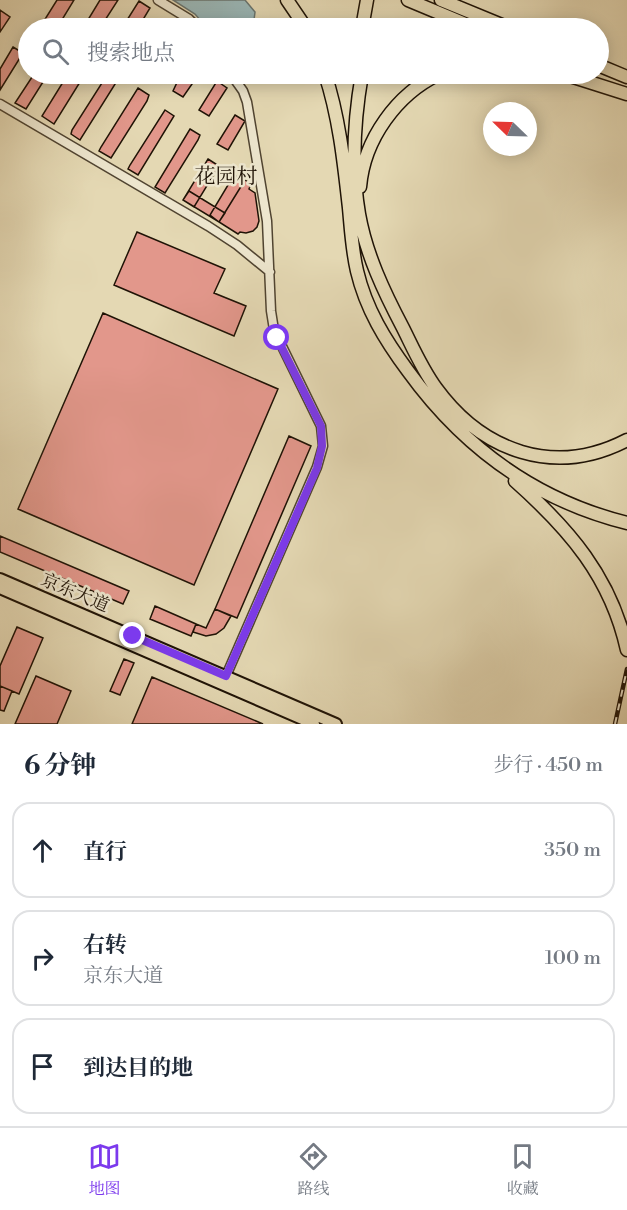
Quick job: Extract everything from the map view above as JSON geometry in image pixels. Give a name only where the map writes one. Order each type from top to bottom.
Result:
[{"type":"highway","points":[[287,0],[299,18]]},
{"type":"highway","points":[[364,18],[367,0]]},
{"type":"highway","points":[[371,18],[374,0]]},
{"type":"highway","points":[[408,0],[451,18]]},
{"type":"highway","points":[[441,0],[483,18]]},
{"type":"highway","points":[[454,0],[488,18]]},
{"type":"highway","points":[[609,70],[627,77]]},
{"type":"highway","points":[[328,84],[345,176],[356,265],[366,300],[377,326],[400,362],[457,430],[546,508],[581,548],[608,593],[619,620],[627,650]]},
{"type":"highway","points":[[345,176],[354,84]]},
{"type":"highway","points":[[361,84],[354,160],[359,215],[370,257],[396,316],[428,377],[487,446],[533,476],[582,500],[627,515]]},
{"type":"highway","points":[[359,215],[363,172],[378,131],[403,99],[421,84]]},
{"type":"highway","points":[[599,84],[627,92]]},
{"type":"highway","points":[[608,84],[627,92]]},
{"type":"highway","points":[[467,423],[499,444],[529,454],[549,457],[580,456],[602,451],[627,440]]},
{"type":"highway","points":[[482,453],[519,477],[559,498],[599,515],[627,523]]},
{"type":"main road","name":"京东大道","points":[[0,579],[336,724]]},
{"type":"main road","name":"京东大道","points":[[0,588],[314,724]]},
{"type":"street","points":[[158,0],[187,18]]},
{"type":"street","points":[[226,676],[317,468],[322,446],[321,426],[274,330],[267,221],[247,102],[238,84]]},
{"type":"street","points":[[0,104],[208,226],[237,245],[270,272]]},
{"type":"water","points":[[173,0],[245,0],[255,12],[254,18],[198,18]]},
{"type":"building","points":[[57,0],[74,0],[63,18],[46,18]]},
{"type":"building","points":[[100,0],[118,0],[106,18],[89,18]]},
{"type":"building","points":[[139,1],[150,8],[144,18],[128,18]]},
{"type":"building","points":[[0,10],[10,17],[0,32]]},
{"type":"building","points":[[13,47],[18,50],[18,61],[0,90],[0,69]]},
{"type":"building","points":[[27,84],[42,84],[26,109],[15,103]]},
{"type":"building","points":[[62,84],[79,84],[54,124],[42,116]]},
{"type":"building","points":[[101,84],[115,84],[80,140],[71,134]]},
{"type":"building","points":[[176,84],[192,84],[183,97],[173,91]]},
{"type":"building","points":[[215,84],[221,84],[227,88],[209,116],[199,110]]},
{"type":"building","points":[[138,88],[149,95],[147,101],[111,158],[99,151]]},
{"type":"building","points":[[165,110],[174,116],[138,175],[128,169]]},
{"type":"building","points":[[235,115],[245,121],[228,150],[217,144]]},
{"type":"building","points":[[190,129],[200,135],[165,193],[155,187]]},
{"type":"building","points":[[208,159],[219,166],[194,207],[183,200]]},
{"type":"building","points":[[234,175],[245,180],[219,222],[210,215]]},
{"type":"building","points":[[245,180],[251,184],[249,189],[255,193],[259,221],[253,231],[238,234],[219,222]]},
{"type":"building","points":[[189,191],[225,213],[219,222],[183,200]]},
{"type":"building","points":[[137,232],[225,269],[214,293],[246,306],[234,336],[114,285]]},
{"type":"building","points":[[103,313],[278,389],[194,585],[18,509]]},
{"type":"building","points":[[289,436],[311,446],[237,618],[215,609]]},
{"type":"building","points":[[0,536],[129,591],[123,604],[0,552]]},
{"type":"building","points":[[155,606],[196,624],[191,636],[150,619]]},
{"type":"building","points":[[215,609],[231,616],[224,628],[216,634],[206,636],[193,632],[196,624],[206,628]]},
{"type":"building","points":[[17,627],[43,638],[19,694],[0,686],[0,666]]},
{"type":"building","points":[[124,659],[134,663],[120,695],[110,691]]},
{"type":"building","points":[[36,676],[71,691],[57,724],[15,724]]},
{"type":"building","points":[[152,677],[263,724],[132,724]]},
{"type":"building","points":[[0,686],[12,691],[4,711],[0,710]]},
{"type":"railway","points":[[615,724],[627,669]]},
{"type":"district","name":"花园村","points":[[226,177]]},
{"type":"route","points":[[133,636],[226,676],[317,468],[321,453],[323,439],[321,426],[277,338]]}]
